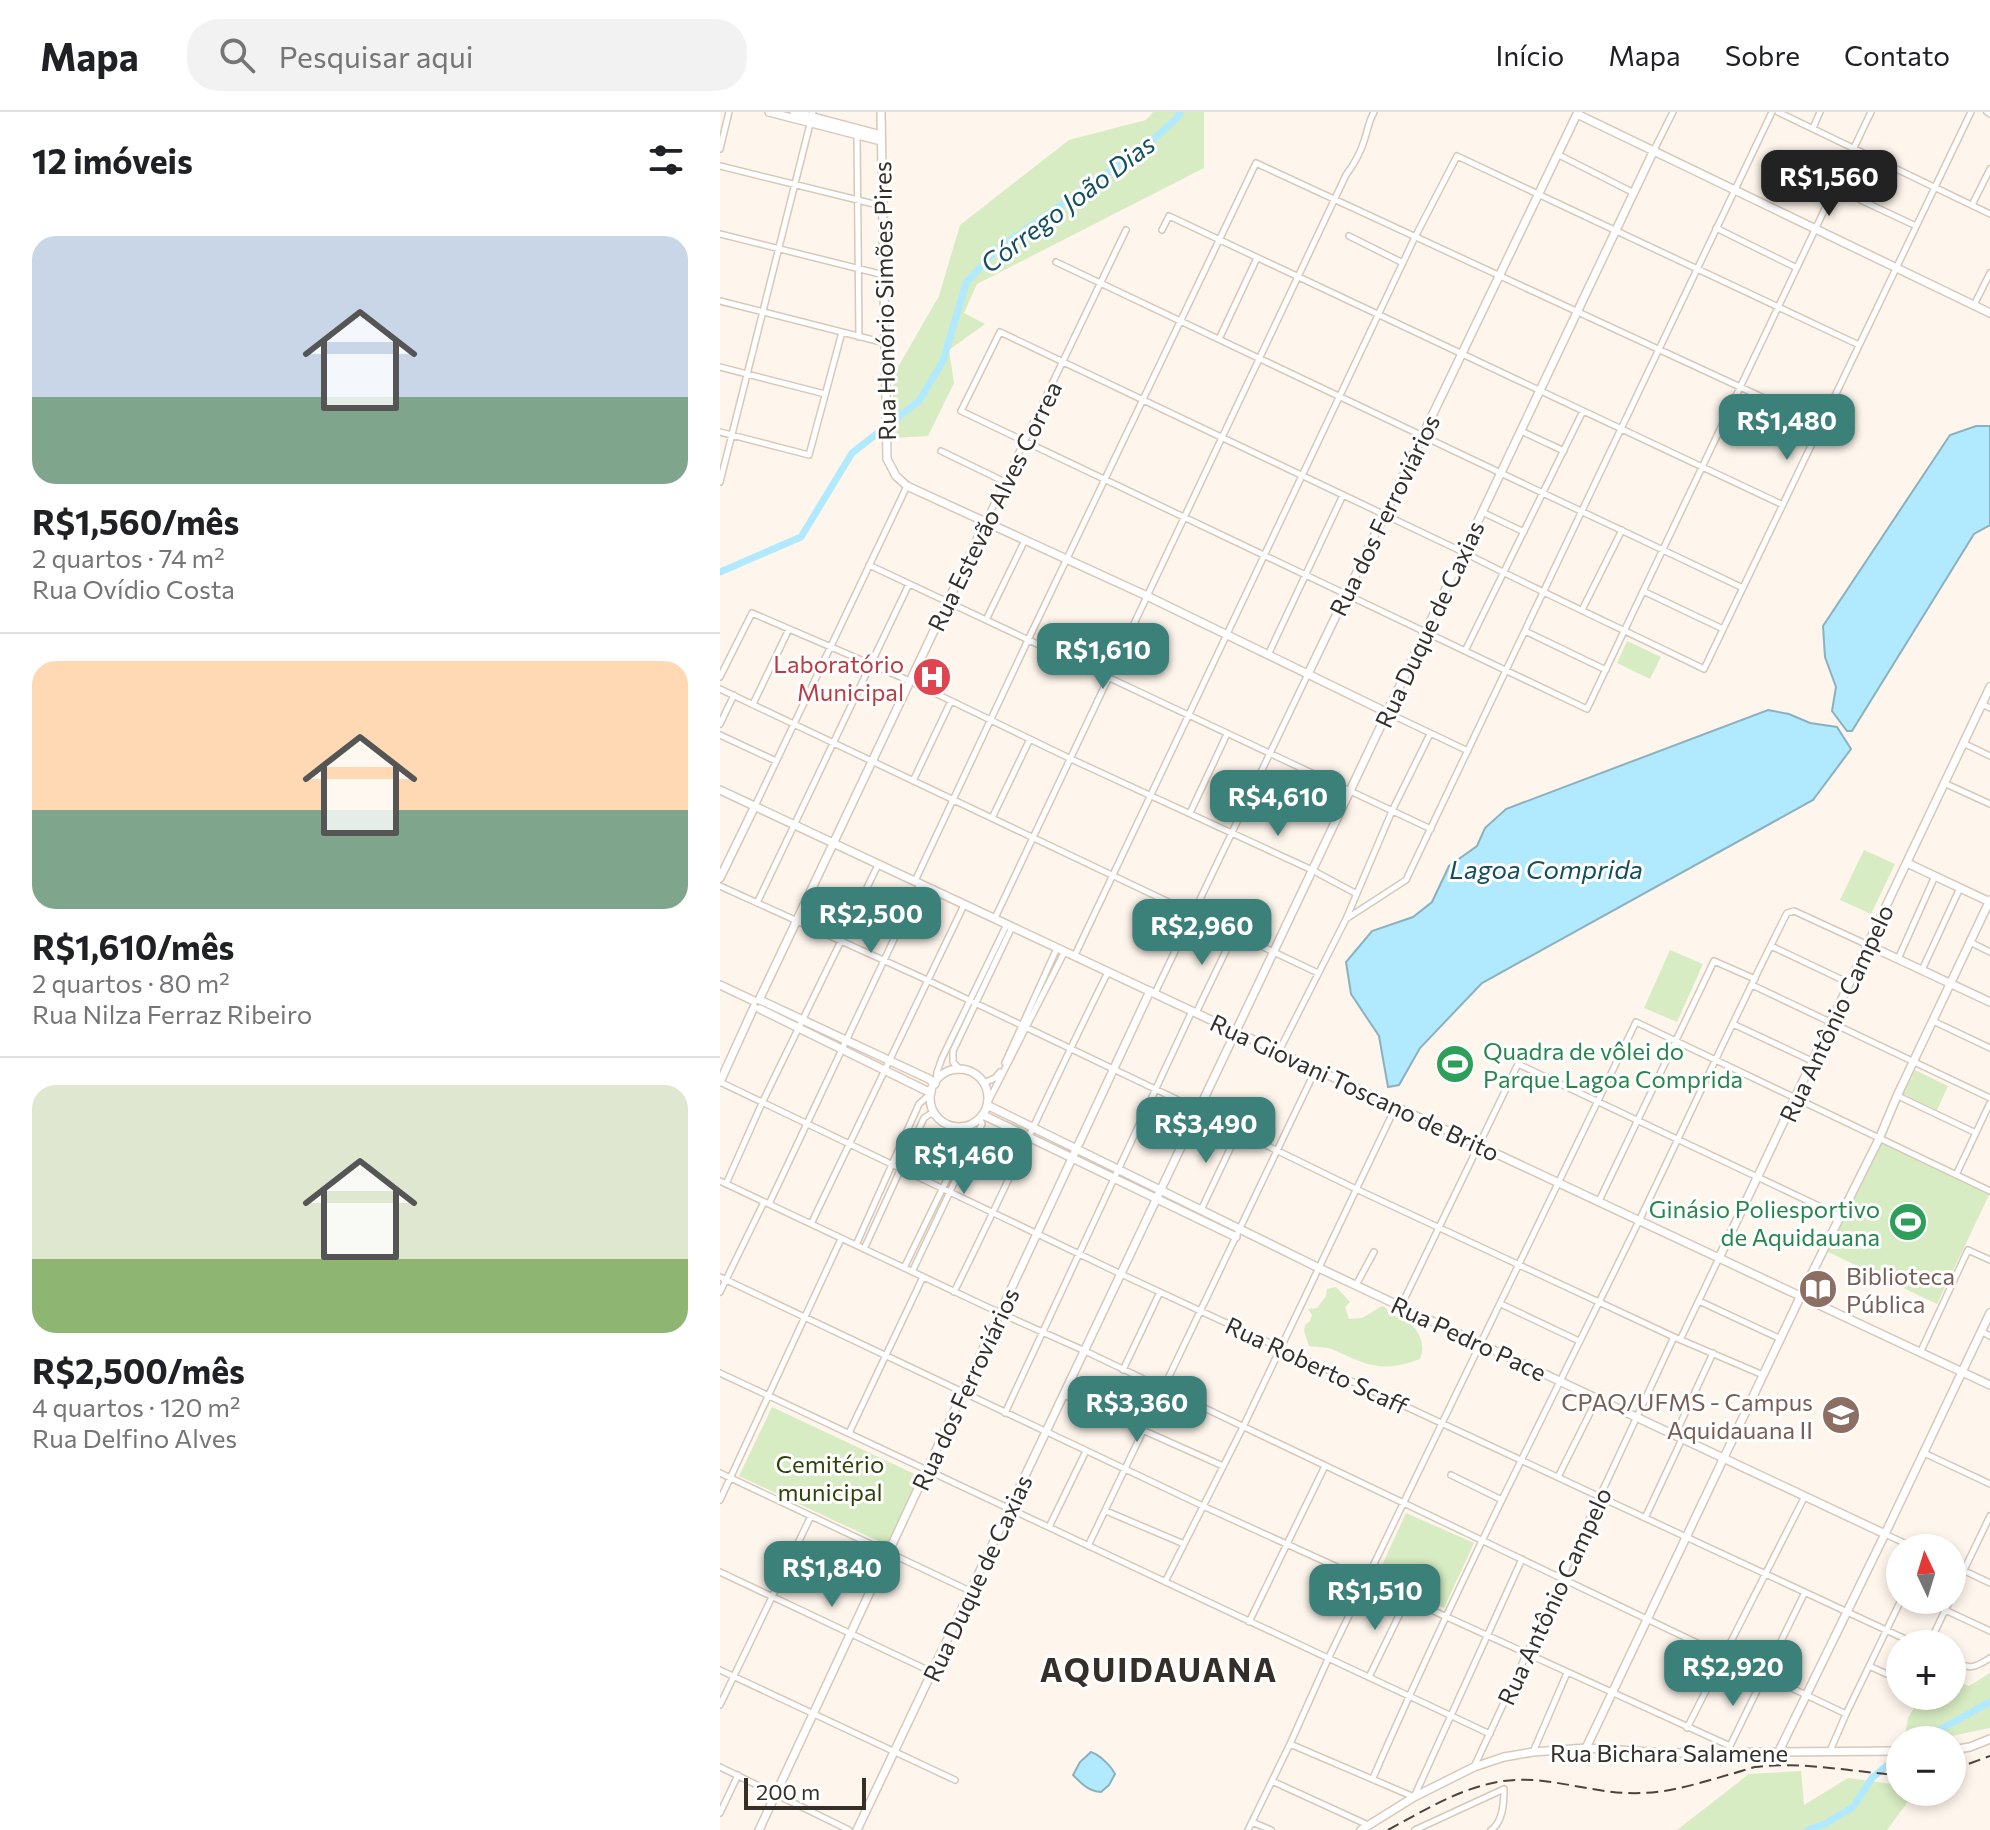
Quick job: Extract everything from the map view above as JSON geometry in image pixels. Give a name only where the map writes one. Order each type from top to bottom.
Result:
[{"type":"main road","points":[[769,112],[812,117],[857,135],[881,138]]},
{"type":"main road","points":[[794,112],[881,138]]},
{"type":"main road","name":"Rua Honório Simões Pires","points":[[881,112],[887,459],[896,476],[907,486]]},
{"type":"main road","name":"Rua dos Ferroviários","points":[[1308,674],[1577,114],[1654,150]]},
{"type":"main road","points":[[1654,150],[1990,313]]},
{"type":"main road","name":"Rua Duque de Caxias","points":[[857,1830],[1654,150]]},
{"type":"main road","points":[[907,486],[1147,596],[1388,713]]},
{"type":"main road","name":"Rua Estevão Alves Correa","points":[[720,1082],[986,521]]},
{"type":"main road","name":"Rua Antônio Campelo","points":[[1719,1258],[1963,743],[1986,706],[1990,687]]},
{"type":"main road","name":"Rua Giovani Toscano de Brito","points":[[720,790],[1990,1385]]},
{"type":"main road","points":[[720,878],[723,863],[755,806]]},
{"type":"main road","points":[[1586,1748],[1990,902],[1907,863]]},
{"type":"main road","points":[[1868,945],[1990,1002]]},
{"type":"main road","points":[[720,985],[799,1029],[931,1093]]},
{"type":"main road","name":"Rua dos Ferroviários","points":[[759,1830],[1113,1069],[1152,992]]},
{"type":"main road","points":[[758,1004],[847,1039],[935,1083]]},
{"type":"main road","points":[[951,1071],[969,1071],[984,1083],[988,1104],[975,1123],[962,1127],[947,1124],[936,1115],[931,1093],[935,1083],[951,1071]]},
{"type":"main road","points":[[988,1104],[1238,1234]]},
{"type":"main road","points":[[982,1117],[1114,1178],[1201,1210],[1238,1234]]},
{"type":"main road","name":"Rua Pedro Pace","points":[[1238,1234],[1356,1285],[1885,1534]]},
{"type":"main road","points":[[1779,1751],[1990,1313]]},
{"type":"main road","points":[[1966,1748],[1990,1739]]},
{"type":"main road","name":"Rua Bichara Salamene","points":[[1365,1828],[1414,1797],[1474,1767],[1533,1752],[1586,1748],[1666,1753],[1728,1749],[1886,1751]]},
{"type":"street","points":[[720,149],[729,112]]},
{"type":"street","points":[[995,918],[1346,175],[1356,162],[1374,112]]},
{"type":"street","name":"Rua Duque de Caxias","points":[[1654,150],[1673,112]]},
{"type":"street","points":[[1346,919],[1406,880],[1716,228],[1775,112],[1990,214]]},
{"type":"street","points":[[1813,128],[1820,112]]},
{"type":"street","points":[[1871,112],[1664,549],[1643,591],[1624,631],[1606,670],[1587,709],[961,411],[1000,332],[1463,552],[1504,573],[1544,591],[1624,631],[1704,669],[1971,112]]},
{"type":"street","points":[[720,482],[812,117]]},
{"type":"street","points":[[857,135],[859,337]]},
{"type":"street","points":[[1557,154],[1634,193]]},
{"type":"street","points":[[1075,955],[1415,237],[1457,156],[1859,345]]},
{"type":"street","points":[[720,1292],[723,1278],[807,1124],[884,961],[990,720],[1256,163],[1820,424]]},
{"type":"street","points":[[720,166],[883,207]]},
{"type":"street","points":[[1972,205],[1990,169]]},
{"type":"street","points":[[1835,188],[1916,226]]},
{"type":"street","points":[[1162,230],[1169,216],[1783,505]]},
{"type":"street","points":[[1716,228],[1797,268]]},
{"type":"street","name":"Rua Estevão Alves Correa","points":[[986,521],[1126,230]]},
{"type":"street","points":[[720,234],[884,275]]},
{"type":"street","points":[[1349,236],[1403,263]]},
{"type":"street","points":[[1219,339],[1257,258]]},
{"type":"street","points":[[1056,262],[1743,588]]},
{"type":"street","points":[[1974,305],[1990,273]]},
{"type":"street","points":[[720,301],[886,343]]},
{"type":"street","points":[[720,432],[809,455],[842,332]]},
{"type":"street","points":[[720,367],[825,394]]},
{"type":"street","points":[[1465,651],[1583,411]]},
{"type":"street","points":[[1521,431],[1564,451]]},
{"type":"street","points":[[941,451],[1005,482]]},
{"type":"street","points":[[755,806],[907,486]]},
{"type":"street","points":[[1268,655],[1343,495]]},
{"type":"street","points":[[1482,512],[1524,532]]},
{"type":"street","points":[[1582,610],[1622,530]]},
{"type":"street","points":[[986,620],[1025,540]]},
{"type":"street","points":[[869,565],[1431,829]]},
{"type":"street","points":[[757,903],[909,584]]},
{"type":"street","points":[[1643,591],[1723,629]]},
{"type":"street","points":[[720,677],[752,613],[910,681],[1355,893]]},
{"type":"street","points":[[753,704],[789,629]]},
{"type":"street","points":[[1525,631],[1606,670]]},
{"type":"street","name":"Rua dos Ferroviários","points":[[1152,992],[1193,914],[1308,674]]},
{"type":"street","points":[[720,689],[1318,973]]},
{"type":"street","points":[[720,724],[734,695]]},
{"type":"street","points":[[913,781],[951,701]]},
{"type":"street","points":[[1388,713],[1468,751]]},
{"type":"street","points":[[1190,814],[1227,734]]},
{"type":"street","points":[[1279,1051],[1346,919],[1392,811],[1430,734]]},
{"type":"street","points":[[720,735],[776,761]]},
{"type":"street","points":[[992,818],[1030,739]]},
{"type":"street","points":[[1963,743],[1990,756]]},
{"type":"street","points":[[1944,783],[1990,804]]},
{"type":"street","points":[[878,864],[722,1184],[1085,1351],[1846,1714]]},
{"type":"street","points":[[1898,959],[1935,876]]},
{"type":"street","points":[[720,886],[1156,1089],[1356,1189],[1764,1376]]},
{"type":"street","points":[[1922,970],[1960,888]]},
{"type":"street","points":[[811,1224],[965,904]]},
{"type":"street","points":[[1373,1778],[1559,1380],[1787,913],[1792,910],[1868,945]]},
{"type":"street","points":[[935,1083],[942,1058],[1010,925]]},
{"type":"street","points":[[1005,1413],[1156,1089],[1234,934]]},
{"type":"street","points":[[1970,942],[1990,952]]},
{"type":"street","points":[[1770,946],[1849,983]]},
{"type":"street","points":[[988,1104],[1061,949]]},
{"type":"street","points":[[1599,1201],[1714,961],[1990,1101],[1956,1175]]},
{"type":"street","points":[[954,1292],[1108,971]]},
{"type":"street","points":[[960,1070],[951,1057],[973,1002]]},
{"type":"street","points":[[1933,1021],[1990,1048]]},
{"type":"street","points":[[1248,1830],[1636,1022],[1990,1191]]},
{"type":"street","points":[[1733,1024],[1812,1061]]},
{"type":"street","points":[[984,1083],[1000,1074],[1024,1027]]},
{"type":"street","points":[[1401,1306],[1518,1064],[1840,1216]]},
{"type":"street","points":[[1088,1546],[1316,1068]]},
{"type":"street","name":"Rua Roberto Scaff","points":[[720,1082],[1121,1274],[1886,1630]]},
{"type":"street","points":[[856,1245],[919,1104],[931,1093]]},
{"type":"street","points":[[1897,1096],[1976,1133]]},
{"type":"street","points":[[1165,1582],[1243,1427],[1396,1106]]},
{"type":"street","points":[[864,1249],[924,1118],[930,1114],[936,1115]]},
{"type":"street","points":[[912,1272],[982,1124],[982,1117]]},
{"type":"street","points":[[904,1268],[966,1140],[962,1127]]},
{"type":"street","points":[[1201,1210],[1238,1132]]},
{"type":"street","points":[[720,1500],[841,1239]]},
{"type":"street","points":[[1920,1353],[1968,1250],[1990,1260]]},
{"type":"street","points":[[1356,1285],[1374,1252]]},
{"type":"street","name":"Rua Antônio Campelo","points":[[1474,1767],[1637,1417],[1719,1258]]},
{"type":"street","points":[[849,1433],[923,1277]]},
{"type":"street","points":[[723,1278],[1203,1506],[1728,1749],[1805,1592]]},
{"type":"street","points":[[1123,1370],[1160,1292]]},
{"type":"street","points":[[1699,1301],[1781,1339]]},
{"type":"street","points":[[1501,1304],[1579,1341]]},
{"type":"street","points":[[1981,1331],[1990,1336]]},
{"type":"street","points":[[1645,1518],[1713,1353]]},
{"type":"street","points":[[720,1373],[1490,1734]]},
{"type":"street","points":[[1064,1395],[1223,1466]]},
{"type":"street","points":[[1558,1477],[1597,1398]]},
{"type":"street","points":[[1049,1527],[1086,1451]]},
{"type":"street","points":[[1924,1453],[1990,1484]]},
{"type":"street","points":[[1249,1622],[1325,1466]]},
{"type":"street","points":[[720,1473],[970,1591]]},
{"type":"street","points":[[1451,1475],[1502,1500]]},
{"type":"street","points":[[1687,1728],[1805,1496]]},
{"type":"street","points":[[1106,1511],[1184,1544]]},
{"type":"street","points":[[720,1705],[811,1516]]},
{"type":"street","points":[[1966,1567],[1990,1516]]},
{"type":"street","points":[[1290,1744],[1414,1797],[1522,1559]]},
{"type":"street","points":[[720,1572],[932,1672]]},
{"type":"street","points":[[1966,1572],[1990,1583]]},
{"type":"street","points":[[1369,1678],[1407,1599]]},
{"type":"street","points":[[1830,1751],[1894,1614]]},
{"type":"street","points":[[1954,1614],[1990,1631]]},
{"type":"street","points":[[1966,1668],[1976,1667],[1990,1658]]},
{"type":"street","points":[[1869,1666],[1886,1674]]},
{"type":"street","points":[[720,1670],[955,1780]]},
{"type":"street","points":[[1533,1752],[1567,1673]]},
{"type":"street","points":[[720,1767],[849,1830]]},
{"type":"street","points":[[720,1813],[738,1775]]},
{"type":"street","points":[[1272,1781],[1365,1828]]},
{"type":"street","points":[[1415,1830],[1504,1789],[1500,1821],[1491,1830]]},
{"type":"street","points":[[1252,1822],[1271,1830]]},
{"type":"green space","points":[[1153,112],[1204,112],[1204,168],[977,284],[964,313],[985,324],[949,350],[954,383],[928,436],[891,438],[894,374],[939,296],[960,225],[1069,140],[1146,120]]},
{"type":"green space","points":[[1627,641],[1661,657],[1650,679],[1617,663]]},
{"type":"green space","points":[[1864,850],[1895,864],[1871,914],[1840,900]]},
{"type":"green space","points":[[1670,950],[1703,964],[1677,1022],[1644,1008]]},
{"type":"green space","points":[[1915,1070],[1948,1086],[1937,1110],[1903,1094]]},
{"type":"green space","name":"Ginásio Poliesportivo de Aquidauana","points":[[1879,1139],[1990,1193],[1937,1304],[1826,1251]]},
{"type":"green space","points":[[1336,1287],[1350,1302],[1345,1307],[1349,1319],[1362,1318],[1382,1306],[1390,1316],[1411,1324],[1420,1336],[1420,1359],[1395,1366],[1376,1366],[1331,1349],[1309,1346],[1304,1331],[1312,1315],[1308,1309],[1317,1308],[1327,1289]]},
{"type":"green space","name":"Cemitério municipal","points":[[772,1407],[921,1477],[889,1546],[739,1476]]},
{"type":"green space","points":[[1406,1513],[1474,1543],[1444,1608],[1376,1578]]},
{"type":"green space","points":[[1990,1673],[1990,1728],[1966,1733],[1966,1726],[1907,1726],[1913,1710],[1966,1710],[1966,1685]]},
{"type":"green space","points":[[1801,1771],[1804,1805],[1848,1778],[1886,1783],[1886,1806],[1905,1806],[1887,1830],[1677,1830],[1749,1774]]},
{"type":"water","points":[[1976,426],[1990,426],[1990,525],[1974,534],[1852,731],[1847,731],[1832,711],[1836,687],[1825,657],[1823,626],[1950,435]]},
{"type":"water","name":"Lagoa Comprida","points":[[1768,710],[1810,723],[1837,727],[1851,749],[1813,800],[1482,983],[1420,1048],[1399,1085],[1388,1087],[1379,1036],[1351,994],[1346,962],[1372,931],[1413,917],[1432,902],[1449,866],[1477,846],[1485,828],[1506,809]]},
{"type":"water","points":[[1091,1752],[1105,1761],[1115,1774],[1101,1792],[1089,1789],[1073,1775],[1080,1762]]},
{"type":"waterway","name":"Córrego João Dias","points":[[720,572],[801,537],[852,453],[919,401],[943,361],[966,283],[996,250],[1145,147],[1180,112]]},
{"type":"waterway","points":[[1946,1726],[1990,1702]]},
{"type":"waterway","points":[[1808,1830],[1853,1807],[1872,1778],[1886,1766]]},
{"type":"railway","points":[[1966,1765],[1990,1756]]},
{"type":"railway","points":[[1388,1830],[1458,1794],[1476,1787],[1514,1780],[1643,1793],[1677,1789],[1755,1767],[1773,1765],[1886,1774]]},
{"type":"place","name":"Laboratório Municipal","points":[[932,677]]},
{"type":"place","name":"Quadra de vôlei do Parque Lagoa Comprida","points":[[1455,1064]]},
{"type":"place","name":"Ginásio Poliesportivo de Aquidauana","points":[[1908,1222]]},
{"type":"place","name":"Biblioteca Pública","points":[[1818,1289]]},
{"type":"place","name":"CPAQ/UFMS - Campus Aquidauana II","points":[[1841,1415]]},
{"type":"district","name":"AQUIDAUANA","points":[[1159,1669]]}]
